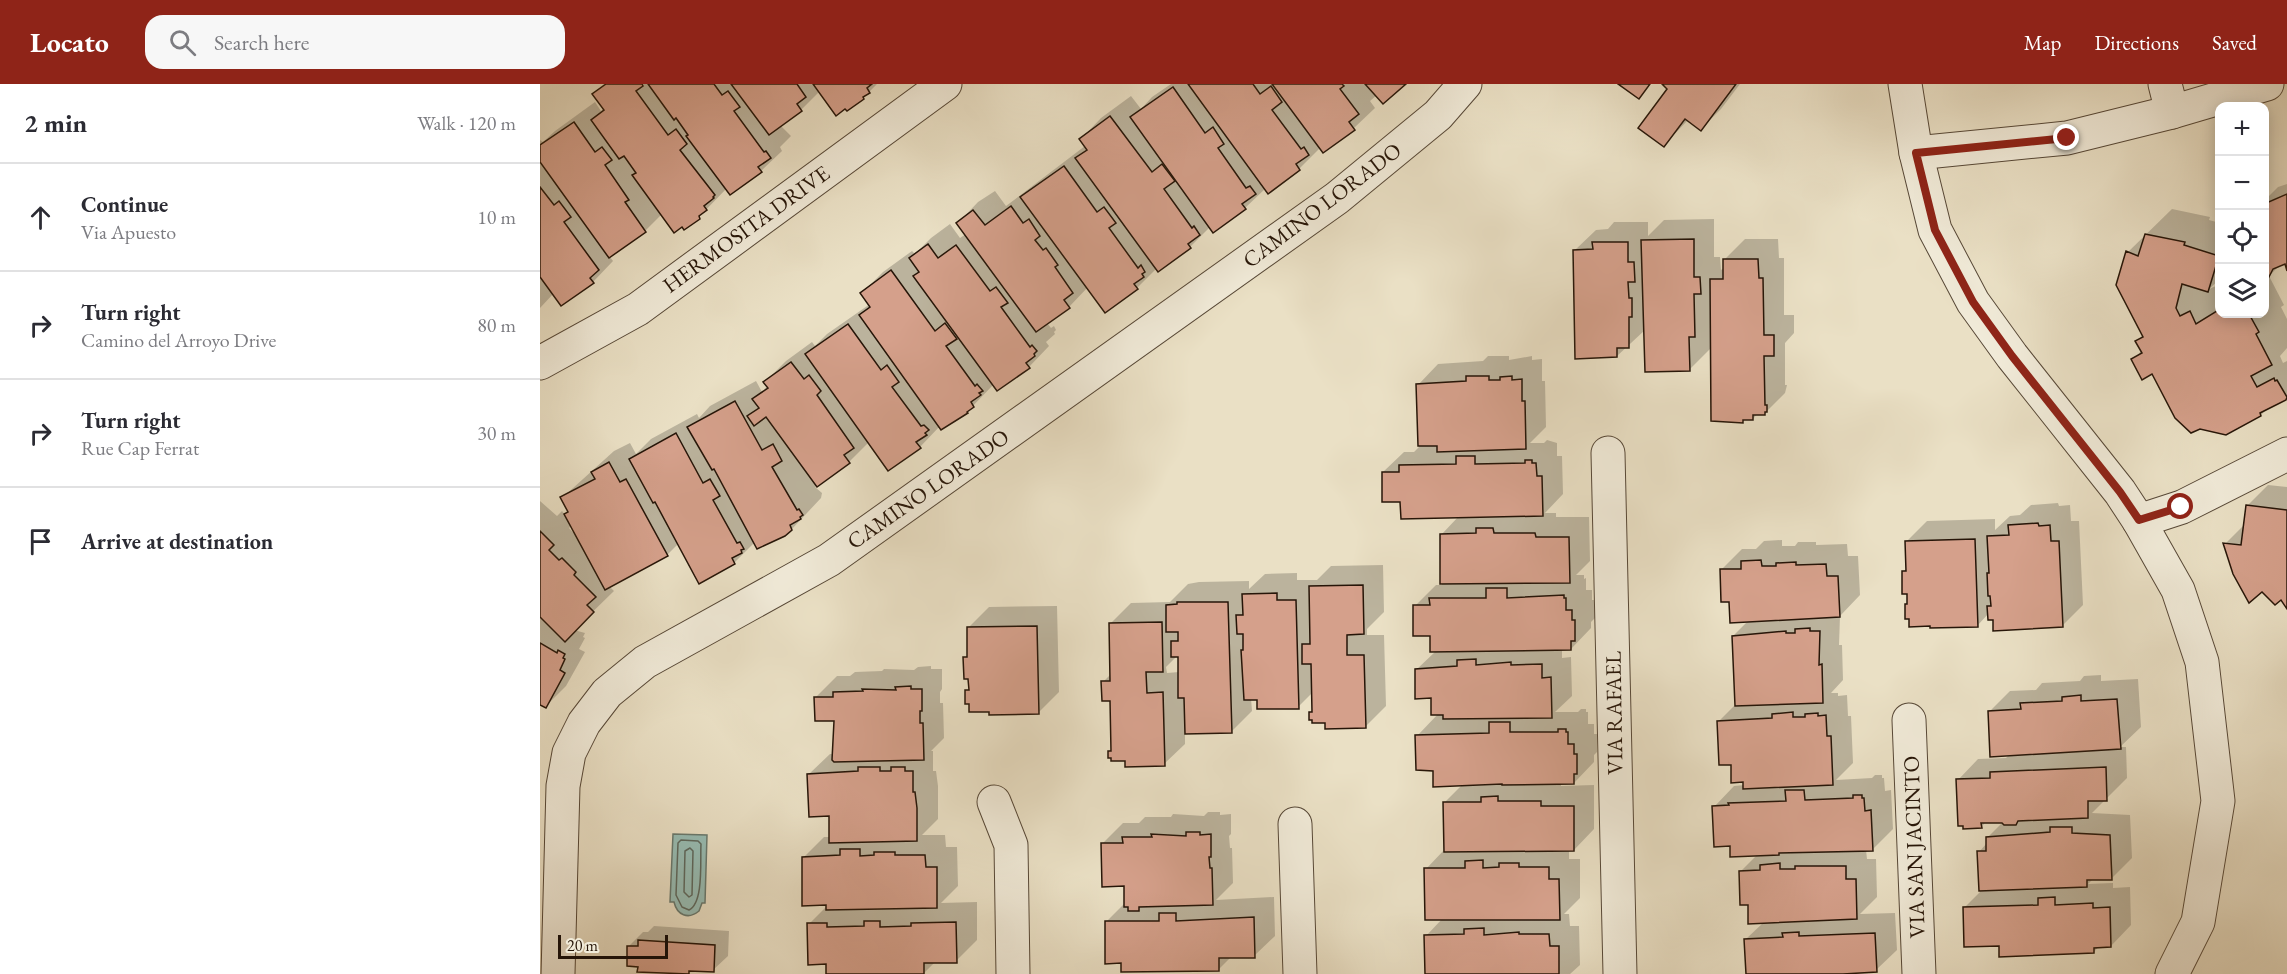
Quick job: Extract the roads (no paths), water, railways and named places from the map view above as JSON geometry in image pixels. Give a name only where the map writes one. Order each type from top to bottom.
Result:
[{"type":"street","name":"HERMOSITA DRIVE","points":[[540,363],[638,309],[945,84]]},
{"type":"street","name":"CAMINO LORADO","points":[[558,974],[563,786],[568,753],[584,723],[607,693],[645,662],[839,553],[1337,198],[1438,115],[1465,84]]},
{"type":"street","points":[[1905,84],[1916,153],[1935,230],[1973,302],[2012,356],[2120,492],[2139,520],[2178,590],[2202,662],[2218,801],[2198,922],[2172,974]]},
{"type":"street","points":[[1916,153],[2067,138],[2168,98],[2267,84]]},
{"type":"street","name":"VIA RAFAEL","points":[[1608,453],[1620,974]]},
{"type":"street","points":[[2139,520],[2181,507],[2287,454]]},
{"type":"street","name":"VIA SAN JACINTO","points":[[1909,720],[1919,974]]},
{"type":"street","points":[[994,802],[1011,845],[1013,974]]},
{"type":"street","points":[[1295,824],[1300,974]]},
{"type":"water","points":[[673,834],[707,835],[705,903],[702,903],[695,914],[687,916],[680,913],[674,902],[670,902]]}]
